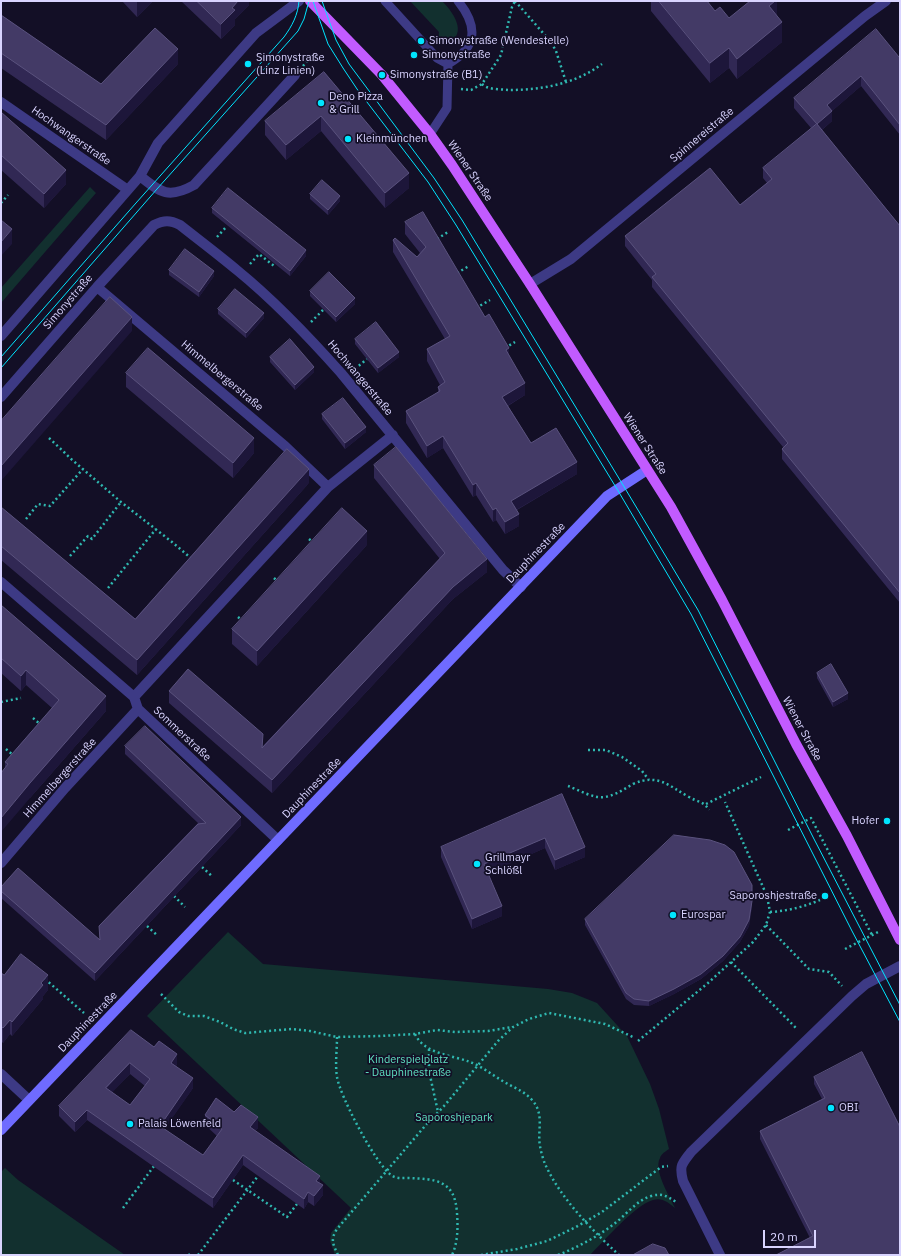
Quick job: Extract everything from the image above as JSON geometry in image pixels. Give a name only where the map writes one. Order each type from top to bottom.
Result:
[{"type":"main road","name":"Wiener Straße","points":[[310,1],[382,75],[430,134],[464,182],[530,284],[671,507],[722,600],[796,744],[900,940]]},
{"type":"main road","name":"Dauphinestraße","points":[[1,1130],[607,496],[647,470]]},
{"type":"street","points":[[1,336],[140,176],[158,143],[256,33],[299,1]]},
{"type":"street","name":"Spinnereistraße","points":[[530,284],[571,259],[865,16],[886,1]]},
{"type":"street","points":[[140,176],[157,189],[172,194],[194,185],[294,75]]},
{"type":"street","name":"Hochwangerstraße","points":[[1,102],[128,190]]},
{"type":"street","name":"Hochwangerstraße","points":[[154,225],[162,221],[172,221],[180,225],[238,271],[283,311],[313,341],[341,373],[503,570],[521,587]]},
{"type":"street","name":"Simonystraße","points":[[1,397],[97,287],[154,225]]},
{"type":"street","name":"Himmelbergerstraße","points":[[97,287],[285,446],[328,487]]},
{"type":"street","points":[[1,582],[134,697],[328,487],[393,435]]},
{"type":"street","name":"Sommerstraße","points":[[134,697],[138,710],[278,840]]},
{"type":"street","name":"Himmelbergerstraße","points":[[1,863],[65,788],[138,710]]},
{"type":"street","points":[[720,1255],[683,1181],[680,1171],[682,1164],[691,1152],[852,996],[866,984],[900,966]]},
{"type":"street","points":[[1,1074],[29,1100]]},
{"type":"lane","points":[[386,1],[436,58],[448,64]]},
{"type":"lane","points":[[448,64],[466,51],[473,31],[467,12],[458,1]]},
{"type":"lane","points":[[430,134],[447,108],[448,64]]},
{"type":"path","points":[[448,89],[471,90],[482,84],[501,56],[510,15],[515,1],[551,42],[556,51],[566,82]]},
{"type":"path","points":[[482,84],[486,88],[502,90],[532,90],[556,86],[581,76],[602,64]]},
{"type":"path","points":[[1,203],[8,195]]},
{"type":"path","points":[[215,241],[227,226]]},
{"type":"path","points":[[433,241],[448,232]]},
{"type":"path","points":[[248,268],[259,254],[274,266],[275,264]]},
{"type":"path","points":[[454,276],[469,266]]},
{"type":"path","points":[[474,310],[490,300]]},
{"type":"path","points":[[308,324],[323,310]]},
{"type":"path","points":[[503,349],[515,342]]},
{"type":"path","points":[[351,372],[367,359]]},
{"type":"path","points":[[49,438],[121,502],[156,529],[192,560]]},
{"type":"path","points":[[26,519],[38,504],[50,506],[84,470]]},
{"type":"path","points":[[70,556],[88,536],[92,540],[121,502]]},
{"type":"path","points":[[108,588],[156,529]]},
{"type":"path","points":[[309,539],[320,548]]},
{"type":"path","points":[[274,578],[284,587]]},
{"type":"path","points":[[238,617],[249,626]]},
{"type":"path","points":[[1,702],[21,698]]},
{"type":"path","points":[[33,718],[46,729]]},
{"type":"path","points":[[6,749],[19,760]]},
{"type":"path","points":[[588,750],[606,750],[622,757],[642,771],[649,780]]},
{"type":"path","points":[[706,804],[761,777]]},
{"type":"path","points":[[568,786],[594,796],[605,797],[618,793],[634,784],[649,780],[660,780],[689,797],[706,804],[709,810]]},
{"type":"path","points":[[338,1255],[332,1241],[333,1235],[498,1041],[513,1027],[529,1019],[549,1013],[606,1024],[636,1040],[731,962],[753,942],[766,925],[770,912],[767,896],[725,802]]},
{"type":"path","points":[[788,830],[811,818],[872,935]]},
{"type":"path","points":[[202,867],[213,877]]},
{"type":"path","points":[[174,896],[185,907]]},
{"type":"path","points":[[770,912],[801,908],[820,900]]},
{"type":"path","points":[[845,949],[892,924]]},
{"type":"path","points":[[766,925],[809,969],[829,972],[842,986]]},
{"type":"path","points":[[147,926],[158,936]]},
{"type":"path","points":[[731,962],[797,1029]]},
{"type":"path","points":[[40,975],[84,1013]]},
{"type":"path","points":[[161,994],[179,1012],[188,1016],[204,1016],[245,1033],[292,1029],[310,1030],[337,1037],[415,1034],[438,1030],[456,1032],[482,1031],[513,1027]]},
{"type":"path","points":[[415,1034],[418,1041],[429,1049],[471,1062],[521,1090],[533,1101],[540,1116],[540,1146],[545,1163],[556,1183],[586,1222],[619,1255]]},
{"type":"path","points":[[337,1037],[337,1077],[347,1106],[367,1142],[387,1172],[391,1176],[397,1178],[430,1179],[437,1181],[452,1191],[456,1204],[458,1225],[455,1247],[452,1255]]},
{"type":"path","points":[[429,1049],[429,1071],[438,1113]]},
{"type":"path","points":[[481,1255],[517,1249],[547,1241],[586,1222],[602,1212],[661,1168],[682,1164]]},
{"type":"path","points":[[123,1208],[154,1166]]},
{"type":"path","points":[[198,1255],[258,1176]]},
{"type":"path","points":[[233,1180],[287,1217],[297,1204]]},
{"type":"path","points":[[558,1255],[574,1249],[598,1235],[614,1224],[642,1200],[650,1196],[659,1194],[666,1195],[676,1202]]},
{"type":"green space","points":[[410,1],[442,1],[452,13],[458,25],[456,37],[443,45],[438,42],[439,32]]},
{"type":"green space","points":[[90,187],[96,193],[1,303],[1,288]]},
{"type":"green space","name":"Saporoshjepark","points":[[228,932],[263,964],[548,989],[572,993],[597,1003],[627,1036],[650,1084],[659,1109],[669,1149],[664,1153],[658,1163],[660,1176],[675,1208],[659,1199],[646,1203],[629,1216],[590,1255],[335,1255],[330,1241],[331,1233],[351,1208],[147,1016]]},
{"type":"green space","points":[[5,1168],[18,1180],[125,1255],[1,1255],[1,1172]]},
{"type":"building","points":[[197,1],[238,1],[232,8],[235,10],[221,24]]},
{"type":"building","points":[[659,1],[707,1],[715,11],[720,7],[729,18],[750,1],[775,1],[769,6],[782,22],[737,59],[729,48],[710,63]]},
{"type":"building","points":[[1,15],[101,84],[155,28],[178,49],[106,125],[1,53]]},
{"type":"building","points":[[876,29],[899,57],[900,56],[900,125],[861,76],[827,105],[832,111],[817,124],[794,98]]},
{"type":"building","points":[[324,72],[409,173],[385,193],[321,116],[286,145],[265,121]]},
{"type":"building","points":[[1,112],[66,170],[44,194],[1,155]]},
{"type":"building","points":[[817,124],[900,226],[900,593],[782,449],[788,443],[652,277],[656,274],[625,236],[710,168],[740,205],[772,179],[763,168]]},
{"type":"building","points":[[322,180],[340,196],[328,210],[310,194]]},
{"type":"building","points":[[228,188],[306,250],[290,271],[212,208]]},
{"type":"building","points":[[423,212],[485,317],[489,314],[509,348],[506,350],[525,383],[502,397],[531,443],[556,428],[577,462],[511,501],[519,514],[505,522],[496,508],[493,510],[476,483],[473,485],[443,436],[427,446],[406,411],[440,391],[438,387],[445,382],[427,349],[450,336],[393,240],[395,238],[417,257],[426,247],[405,222]]},
{"type":"building","points":[[1,220],[12,229],[1,242]]},
{"type":"building","points":[[185,249],[214,271],[199,292],[169,270]]},
{"type":"building","points":[[329,272],[355,298],[336,317],[310,291]]},
{"type":"building","points":[[235,289],[264,313],[246,333],[218,309]]},
{"type":"building","points":[[110,297],[132,317],[1,466],[1,421]]},
{"type":"building","points":[[376,322],[399,352],[378,368],[355,339]]},
{"type":"building","points":[[290,339],[314,367],[295,385],[270,357]]},
{"type":"building","points":[[148,348],[254,438],[233,463],[126,373]]},
{"type":"building","points":[[343,398],[366,427],[345,443],[322,414]]},
{"type":"building","points":[[396,447],[487,559],[453,587],[272,780],[169,691],[188,669],[263,734],[262,748],[445,553],[374,465]]},
{"type":"building","points":[[287,449],[309,469],[137,660],[1,546],[1,507],[135,619]]},
{"type":"building","points":[[342,508],[367,531],[257,651],[232,629]]},
{"type":"building","points":[[1,605],[106,696],[1,818],[1,773],[8,764],[5,762],[59,700],[26,670],[21,676],[1,658]]},
{"type":"building","points":[[831,664],[848,693],[833,702],[817,673]]},
{"type":"building","points":[[145,726],[241,817],[95,973],[1,891],[1,887],[18,868],[100,940],[99,926],[198,824],[206,823],[125,746]]},
{"type":"building","name":"Grillmayr Schlößl","points":[[562,794],[585,847],[555,860],[545,838],[484,864],[502,906],[472,919],[441,847]]},
{"type":"building","name":"Eurospar","points":[[674,835],[710,840],[725,845],[734,852],[752,885],[752,901],[749,920],[740,937],[723,956],[701,974],[649,1001],[634,999],[626,993],[585,919]]},
{"type":"building","points":[[21,954],[48,975],[41,983],[43,985],[12,1022],[10,1020],[3,1028],[1,1026],[1,973],[4,975]]},
{"type":"building","name":"Palais Löwenfeld","points":[[131,1030],[154,1047],[159,1041],[177,1054],[171,1063],[193,1078],[160,1126],[203,1155],[222,1129],[205,1115],[216,1098],[234,1112],[241,1105],[258,1117],[250,1127],[320,1176],[316,1181],[323,1185],[314,1196],[308,1192],[304,1199],[243,1155],[213,1198],[87,1110],[75,1122],[59,1106]],"holes":[[[130,1063],[150,1079],[130,1105],[106,1088]]]},
{"type":"building","points":[[862,1052],[900,1127],[900,1255],[776,1255],[813,1236],[760,1131],[825,1098],[814,1077]]},
{"type":"building","points":[[653,1244],[665,1248],[669,1255],[633,1255]]},
{"type":"tram line","points":[[1,357],[284,37],[294,20],[299,1]]},
{"type":"tram line","points":[[1,368],[157,189],[298,31],[304,19],[309,1]]},
{"type":"tram line","points":[[313,1],[328,44],[357,89],[428,182],[456,225],[617,489],[691,614],[852,931],[900,1022]]},
{"type":"tram line","points":[[322,1],[336,40],[349,64],[434,178],[462,220],[698,610],[900,1005]]},
{"type":"place","name":"Simonystraße (Wendestelle)","points":[[421,41]]},
{"type":"place","name":"Simonystraße","points":[[414,55]]},
{"type":"place","name":"Simonystraße (Linz Linien)","points":[[248,64]]},
{"type":"place","name":"Simonystraße (B1)","points":[[382,75]]},
{"type":"place","name":"Deno Pizza & Grill","points":[[321,103]]},
{"type":"place","name":"Kleinmünchen","points":[[348,139]]},
{"type":"place","name":"Hofer","points":[[887,821]]},
{"type":"place","name":"Grillmayr Schlößl","points":[[477,864]]},
{"type":"place","name":"Saporoshjestraße","points":[[825,896]]},
{"type":"place","name":"Eurospar","points":[[673,915]]},
{"type":"place","name":"OBI","points":[[831,1108]]},
{"type":"place","name":"Palais Löwenfeld","points":[[130,1124]]},
{"type":"park label","name":"Kinderspielplatz - Dauphinestraße","points":[[408,1066]]}]
